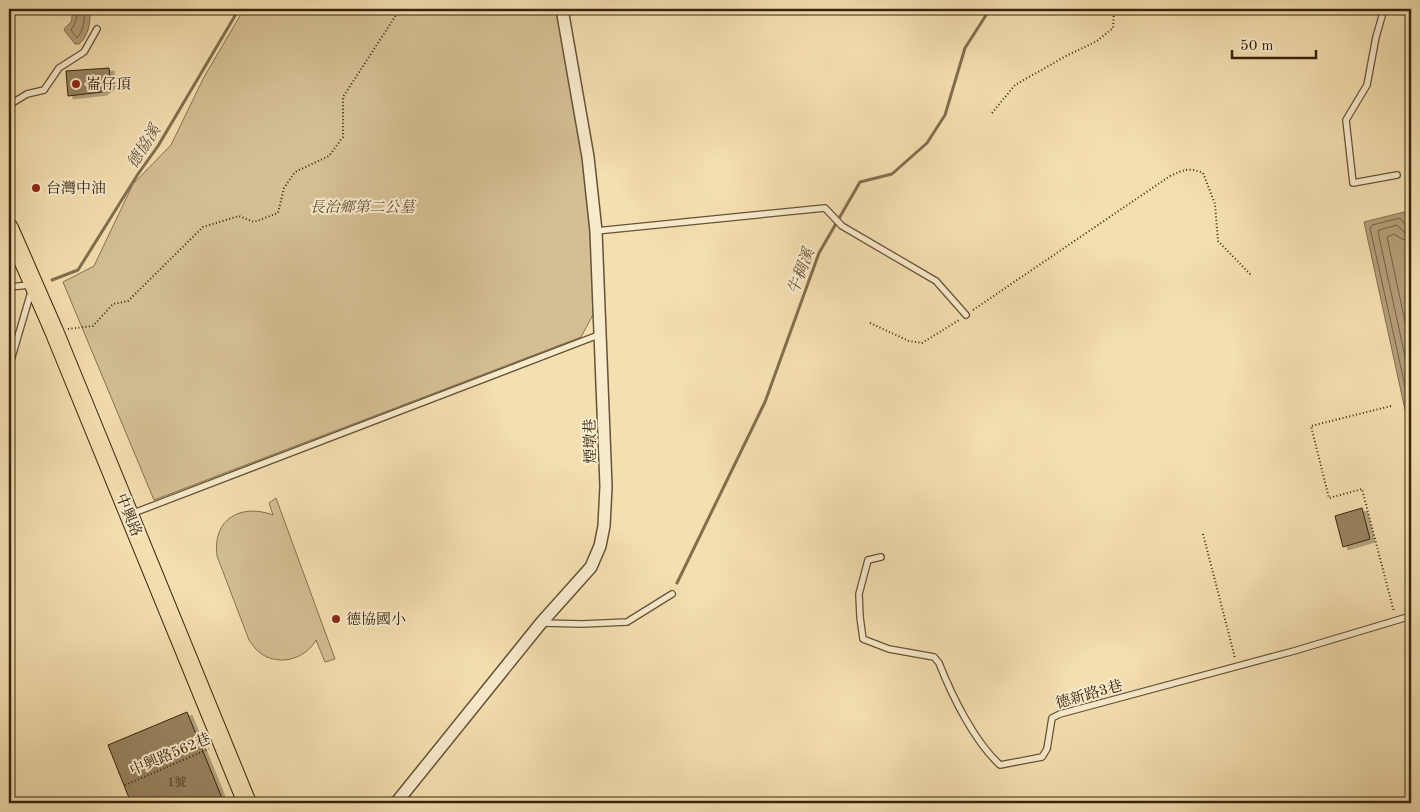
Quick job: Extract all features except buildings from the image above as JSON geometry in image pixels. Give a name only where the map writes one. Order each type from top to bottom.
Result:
[{"type":"main road","name":"中興路","points":[[9,228],[54,331],[247,803]]},
{"type":"street","name":"煙墩巷","points":[[396,803],[541,623],[591,567],[600,546],[604,526],[606,486],[596,231],[588,157],[562,9]]},
{"type":"lane","points":[[1384,9],[1376,37],[1367,85],[1346,120],[1353,182],[1397,174]]},
{"type":"lane","points":[[9,104],[27,94],[44,90],[59,68],[84,52],[97,29]]},
{"type":"lane","points":[[596,231],[825,208],[842,226],[936,281],[966,315]]},
{"type":"lane","points":[[9,287],[34,285],[9,367]]},
{"type":"lane","points":[[129,515],[601,334]]},
{"type":"lane","name":"德新路3巷","points":[[881,557],[868,560],[860,594],[860,617],[863,639],[889,649],[934,657],[939,663],[962,712],[989,756],[1000,765],[1042,757],[1047,749],[1052,718],[1060,714],[1411,616]]},
{"type":"lane","points":[[541,623],[627,622],[672,594]]},
{"type":"path","points":[[54,331],[94,326],[112,304],[128,301],[203,228],[239,216],[254,222],[278,213],[284,188],[295,172],[329,156],[343,137],[343,97],[400,9]]},
{"type":"path","points":[[992,114],[1015,85],[1066,56],[1098,41],[1113,28],[1114,12],[1120,9]]},
{"type":"path","points":[[870,323],[909,341],[922,343],[1170,176],[1185,169],[1194,169],[1203,173],[1215,204],[1218,240],[1251,276]]},
{"type":"path","points":[[1392,406],[1312,426],[1329,498],[1362,490],[1396,620]]},
{"type":"path","points":[[1203,534],[1237,666]]},
{"type":"path","name":"中興路562巷","points":[[125,785],[223,743]]},
{"type":"green space","name":"長治鄉第二公墓","points":[[244,9],[559,9],[585,163],[595,311],[581,337],[154,500],[63,282],[94,266],[133,184],[171,145],[204,77]]},
{"type":"green space","points":[[276,498],[335,659],[325,662],[316,640],[305,652],[298,657],[290,659],[282,660],[266,657],[258,651],[249,640],[217,556],[219,532],[231,517],[250,511],[273,515],[269,503]]},
{"type":"water","points":[[72,9],[89,9],[89,28],[79,44],[75,44],[64,30],[71,22]]},
{"type":"water","points":[[1404,212],[1411,227],[1411,437],[1364,222]]},
{"type":"waterway","name":"德協溪","points":[[52,280],[78,270],[138,174],[158,146],[239,9]]},
{"type":"waterway","name":"牛稠溪","points":[[677,583],[765,402],[819,253],[860,182],[892,174],[927,143],[945,115],[965,48],[990,9]]},
{"type":"place","name":"崙仔頂","points":[[76,84]]},
{"type":"place","name":"台灣中油","points":[[36,188]]},
{"type":"place","name":"德協國小","points":[[336,619]]}]
